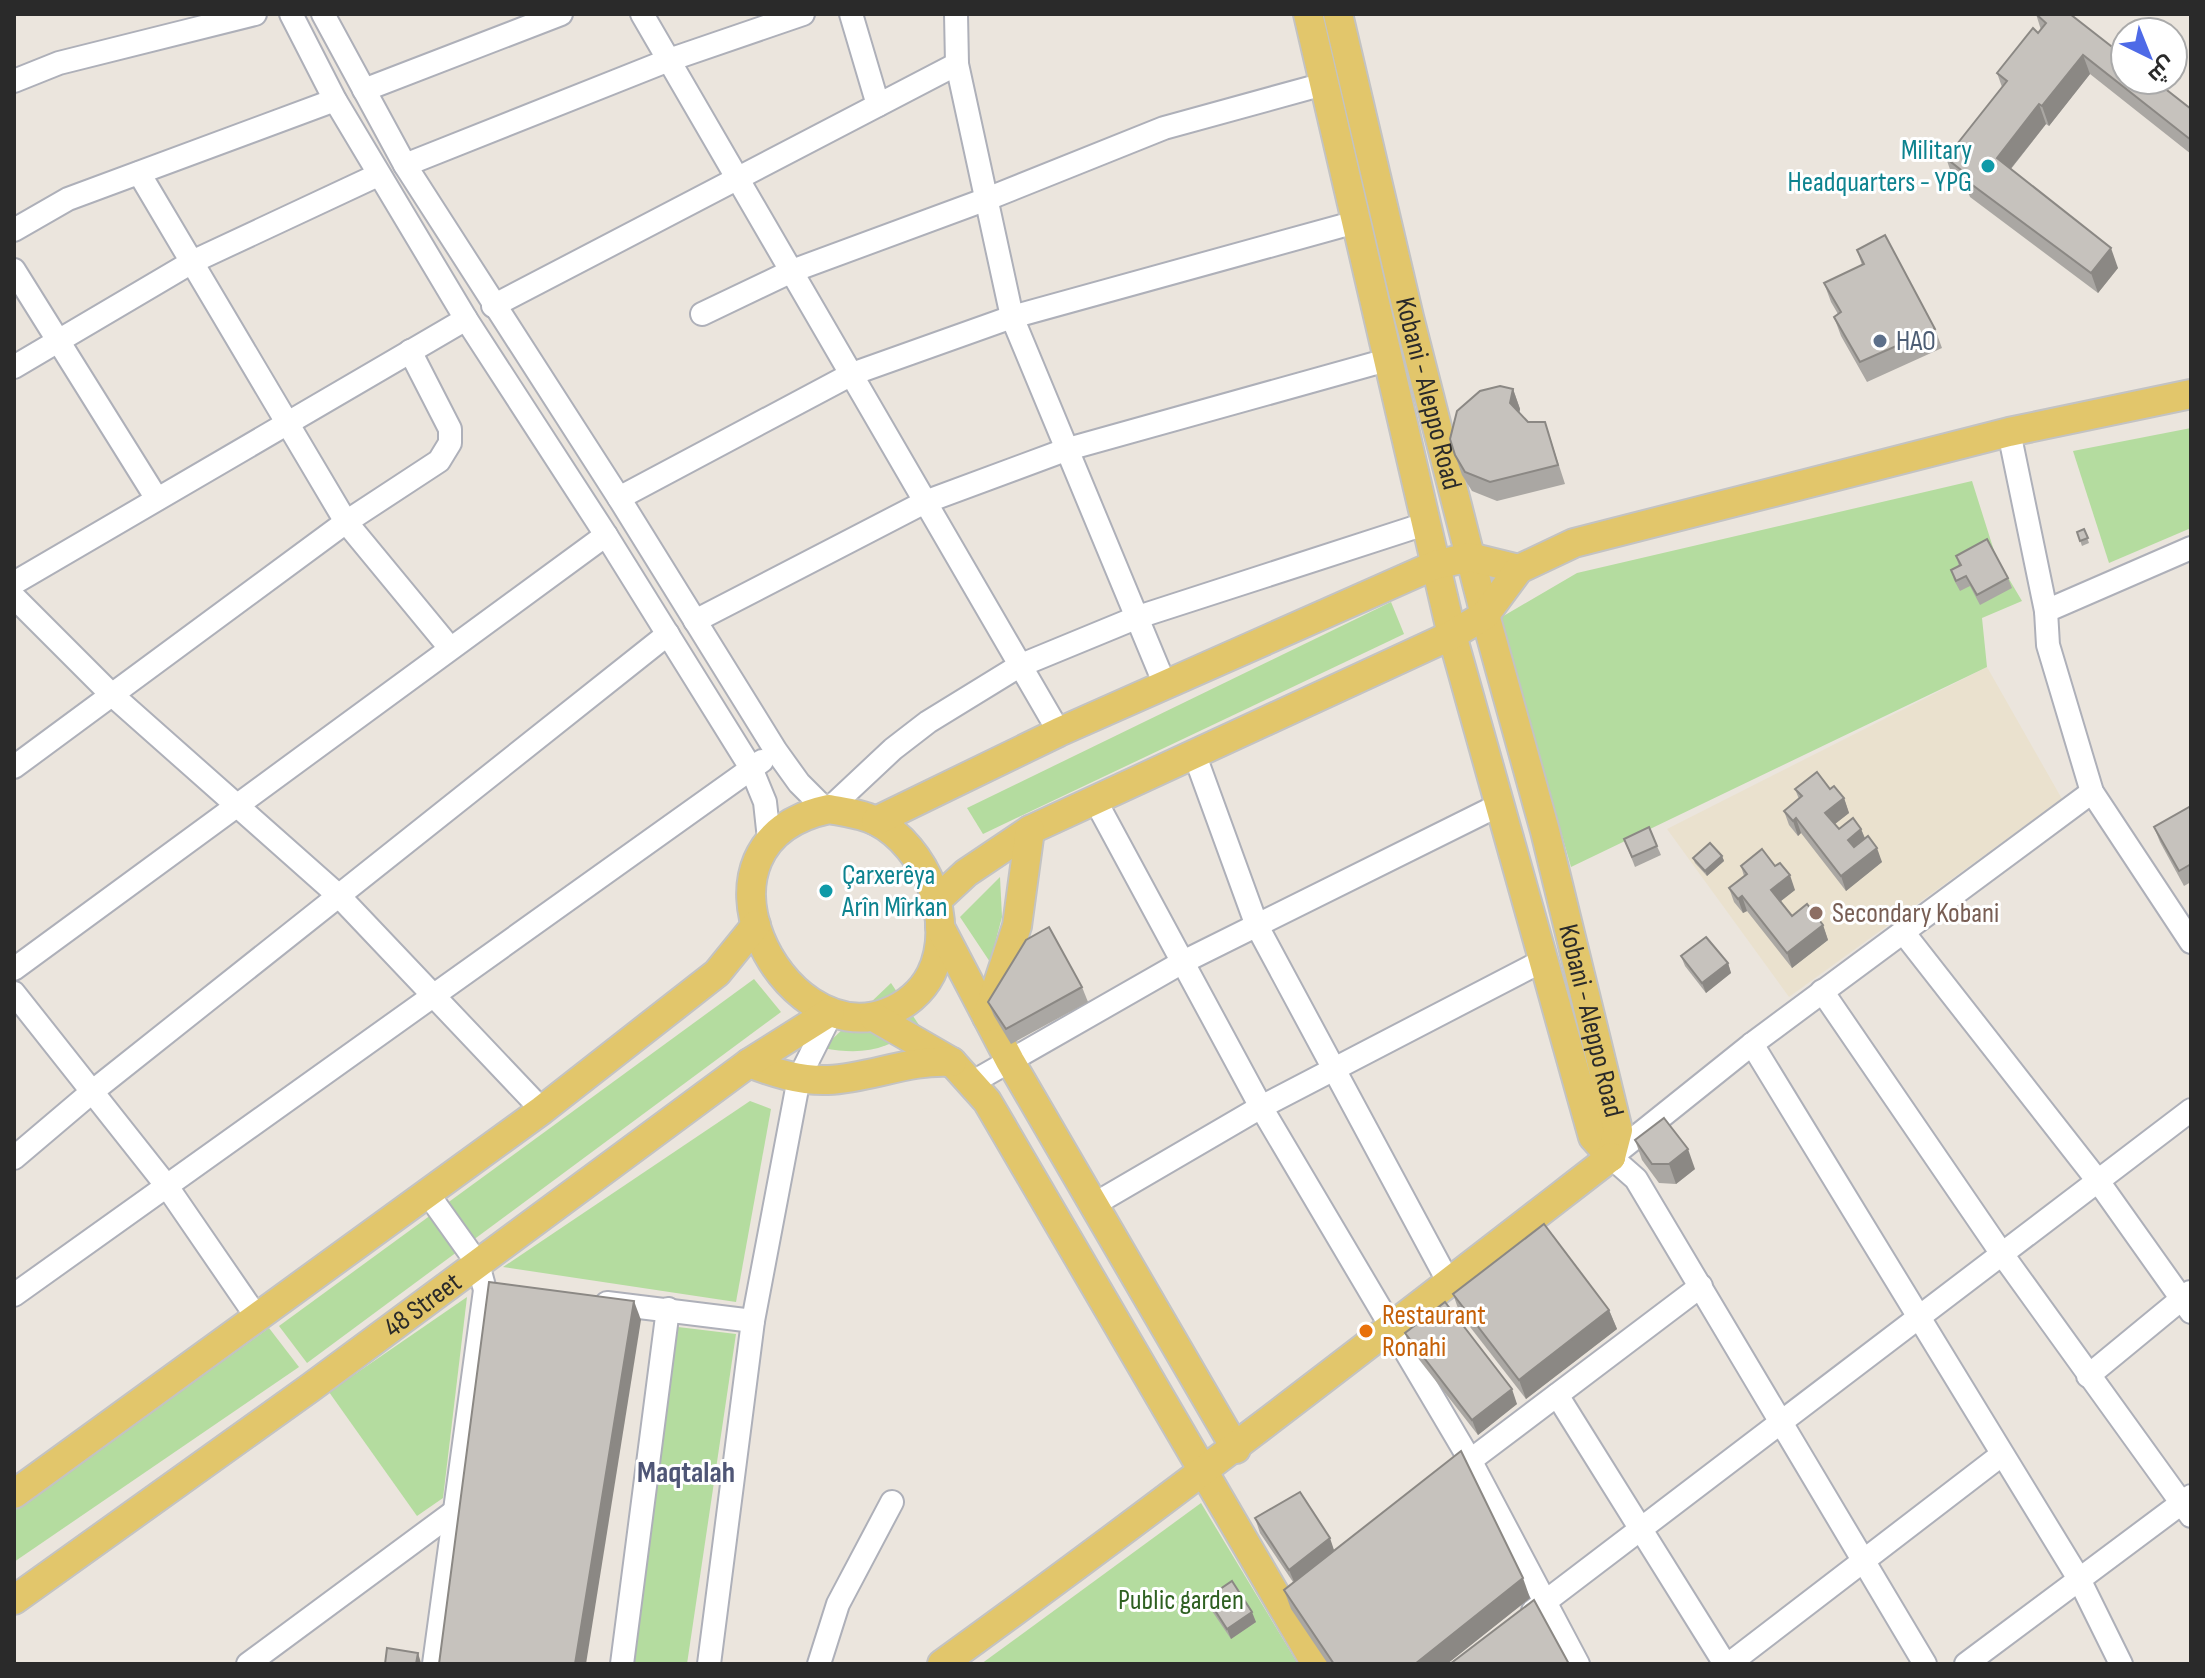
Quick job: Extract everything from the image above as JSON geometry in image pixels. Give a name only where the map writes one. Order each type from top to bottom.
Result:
[{"type":"main road","name":"Kobani - Aleppo Road","points":[[1308,14],[1452,635],[1593,1137],[1611,1157]]},
{"type":"main road","name":"Kobani - Aleppo Road","points":[[1338,14],[1470,557],[1545,831],[1618,1130],[1611,1157]]},
{"type":"main road","points":[[874,1017],[899,1008],[918,993],[931,974],[938,951],[938,914],[966,873],[1030,830],[1094,798],[1452,635],[1485,615],[1519,569],[1574,543],[1603,534],[2009,432],[2191,394]]},
{"type":"main road","points":[[876,821],[1059,732],[1435,565],[1470,557],[1519,569]]},
{"type":"main road","points":[[1236,1449],[1010,1061],[938,914],[928,877],[915,855],[876,821],[828,810],[807,813],[786,823],[769,839],[757,859],[752,881],[756,925],[764,947],[784,976],[809,1000],[831,1012],[874,1017],[952,1062],[973,1082],[1316,1664]]},
{"type":"main road","points":[[987,1017],[1017,926],[1026,878],[1030,830]]},
{"type":"main road","points":[[14,1494],[542,1110],[717,973],[756,925]]},
{"type":"main road","name":"48 Street","points":[[14,1600],[481,1277],[749,1063],[831,1012]]},
{"type":"main road","points":[[749,1063],[799,1078],[829,1080],[910,1063],[952,1062]]},
{"type":"main road","points":[[943,1664],[1236,1449],[1611,1157]]},
{"type":"street","points":[[14,81],[59,63],[255,14]]},
{"type":"street","points":[[291,14],[378,175],[751,768],[765,802],[769,839]]},
{"type":"street","points":[[323,14],[405,165],[493,306],[619,498],[776,751],[799,783],[828,810],[893,749],[928,722],[1019,666],[1138,617],[1425,524]]},
{"type":"street","points":[[364,90],[561,14]]},
{"type":"street","points":[[642,14],[1059,732]]},
{"type":"street","points":[[405,165],[669,60],[803,14]]},
{"type":"street","points":[[851,14],[878,105]]},
{"type":"street","points":[[956,14],[957,64],[1012,317],[1165,685]]},
{"type":"street","points":[[493,306],[957,64]]},
{"type":"street","points":[[702,314],[792,271],[987,199],[1164,128],[1324,84]]},
{"type":"street","points":[[14,230],[68,199],[335,100]]},
{"type":"street","points":[[139,173],[346,522],[450,648]]},
{"type":"street","points":[[14,367],[192,262],[378,175]]},
{"type":"street","points":[[619,498],[852,374],[1012,317],[1356,222]]},
{"type":"street","points":[[14,270],[157,499]]},
{"type":"street","points":[[14,583],[466,319]]},
{"type":"street","points":[[14,767],[110,693],[346,522],[439,461],[450,443],[450,429],[410,351]]},
{"type":"street","points":[[695,621],[925,502],[1068,449],[1387,360]]},
{"type":"street","points":[[2009,432],[2046,611],[2048,645],[2092,792],[2191,942]]},
{"type":"street","points":[[14,969],[606,535]]},
{"type":"street","points":[[2046,611],[2191,548]]},
{"type":"street","points":[[14,597],[110,693],[339,896],[542,1110]]},
{"type":"street","points":[[14,1158],[93,1091],[668,634]]},
{"type":"street","points":[[14,1295],[776,751]]},
{"type":"street","points":[[1194,753],[1257,926],[1449,1283]]},
{"type":"street","points":[[1925,1664],[1636,1179],[1611,1157],[1752,1044],[2092,792]]},
{"type":"street","points":[[1094,798],[1261,1107],[1470,1460],[1578,1664]]},
{"type":"street","points":[[973,1082],[1181,963],[1499,805]]},
{"type":"street","points":[[1903,932],[2188,1301],[2088,1376]]},
{"type":"street","points":[[1093,1205],[1261,1107],[1542,961]]},
{"type":"street","points":[[1822,991],[2088,1376],[2188,1505],[2079,1579],[1966,1664]]},
{"type":"street","points":[[14,993],[166,1185],[258,1319]]},
{"type":"street","points":[[709,1664],[753,1321],[799,1078],[831,1012]]},
{"type":"street","points":[[1752,1044],[1920,1316],[2000,1456],[2079,1579],[2121,1664]]},
{"type":"street","points":[[1515,1625],[2191,1110]]},
{"type":"street","points":[[428,1194],[481,1277],[514,1293]]},
{"type":"street","points":[[434,1664],[455,1511],[481,1277]]},
{"type":"street","points":[[1441,1482],[1701,1286]]},
{"type":"street","points":[[589,1301],[753,1321]]},
{"type":"street","points":[[622,1664],[668,1309]]},
{"type":"street","points":[[1557,1395],[1727,1664],[2000,1456]]},
{"type":"street","points":[[819,1664],[838,1604],[892,1502]]},
{"type":"street","points":[[248,1664],[455,1511]]},
{"type":"street","points":[[1280,1604],[1304,1585]]},
{"type":"shaded area","name":"Secondary Kobani","points":[[1987,667],[2062,799],[1789,997],[1667,829]]},
{"type":"green space","points":[[2191,428],[2191,528],[2109,563],[2073,451]]},
{"type":"green space","points":[[1972,481],[1996,557],[2022,601],[1982,618],[1987,667],[1571,867],[1500,618],[1577,573]]},
{"type":"green space","points":[[1391,602],[1404,634],[983,834],[967,808]]},
{"type":"green space","points":[[1000,877],[1002,917],[990,962],[960,917]]},
{"type":"green space","points":[[754,979],[781,1012],[307,1363],[279,1326]]},
{"type":"green space","points":[[891,983],[921,1028],[874,1049],[851,1051],[823,1048]]},
{"type":"green space","points":[[750,1101],[771,1109],[736,1302],[503,1267]]},
{"type":"green space","points":[[467,1297],[443,1498],[417,1516],[329,1392]]},
{"type":"green space","points":[[678,1327],[736,1334],[687,1664],[632,1664]]},
{"type":"green space","points":[[269,1328],[299,1367],[14,1562],[14,1510]]},
{"type":"green space","name":"Public garden","points":[[1201,1503],[1298,1664],[981,1664]]},
{"type":"building","name":"Military Headquarters - YPG","points":[[2036,14],[2070,14],[2109,44],[2109,75],[2083,55],[1997,158],[2111,248],[2091,273],[1963,178],[1966,174],[1946,158],[2007,81],[1997,73],[2033,28],[2038,33],[2046,23]]},
{"type":"building","name":"Military Headquarters - YPG","points":[[2135,96],[2174,96],[2191,109],[2191,140]]},
{"type":"building","points":[[1885,235],[1935,329],[1860,362],[1834,317],[1841,312],[1824,283],[1864,264],[1857,250]]},
{"type":"building","points":[[1500,386],[1513,389],[1510,403],[1528,422],[1545,422],[1558,465],[1490,482],[1465,472],[1450,439],[1457,411],[1480,391]]},
{"type":"building","points":[[2084,529],[2088,538],[2080,541],[2077,532]]},
{"type":"building","points":[[1987,539],[2008,578],[1977,595],[1966,576],[1956,581],[1951,570],[1961,565],[1956,556]]},
{"type":"building","points":[[1817,772],[1830,789],[1834,786],[1844,798],[1825,813],[1839,829],[1853,818],[1861,829],[1848,840],[1854,847],[1868,836],[1877,848],[1841,876],[1796,818],[1793,821],[1784,811],[1802,796],[1795,789]]},
{"type":"building","points":[[2191,806],[2191,864],[2179,871],[2154,827]]},
{"type":"building","points":[[1649,827],[1657,846],[1632,857],[1624,839]]},
{"type":"building","points":[[1710,843],[1722,856],[1705,871],[1693,858]]},
{"type":"building","points":[[1762,849],[1775,866],[1780,863],[1790,875],[1771,890],[1792,916],[1807,904],[1823,925],[1787,953],[1742,896],[1738,899],[1729,888],[1747,874],[1741,866]]},
{"type":"building","points":[[1049,927],[1082,987],[1006,1029],[988,1002],[1026,940]]},
{"type":"building","points":[[1706,937],[1728,963],[1702,983],[1681,956]]},
{"type":"building","points":[[1664,1118],[1688,1149],[1669,1164],[1652,1164],[1635,1140]]},
{"type":"building","points":[[1544,1224],[1609,1310],[1519,1380],[1453,1294]]},
{"type":"building","points":[[489,1282],[634,1301],[575,1664],[439,1664]]},
{"type":"building","points":[[1445,1302],[1512,1389],[1472,1420],[1405,1333]]},
{"type":"building","points":[[1461,1451],[1523,1578],[1415,1664],[1334,1664],[1284,1590]]},
{"type":"building","points":[[1300,1492],[1330,1538],[1289,1570],[1255,1518]]},
{"type":"building","points":[[1232,1581],[1252,1612],[1227,1629],[1207,1598]]},
{"type":"building","points":[[1534,1600],[1569,1664],[1450,1664]]},
{"type":"building","points":[[387,1648],[418,1653],[416,1664],[385,1664]]},
{"type":"place","name":"Military Headquarters - YPG","points":[[1988,166]]},
{"type":"place","name":"HAO","points":[[1880,341]]},
{"type":"place","name":"Çarxerêya Arîn Mîrkan","points":[[826,891]]},
{"type":"place","name":"Secondary Kobani","points":[[1816,913]]},
{"type":"place","name":"Restaurant Ronahi","points":[[1366,1331]]},
{"type":"district","name":"Maqtalah","points":[[686,1473]]}]
